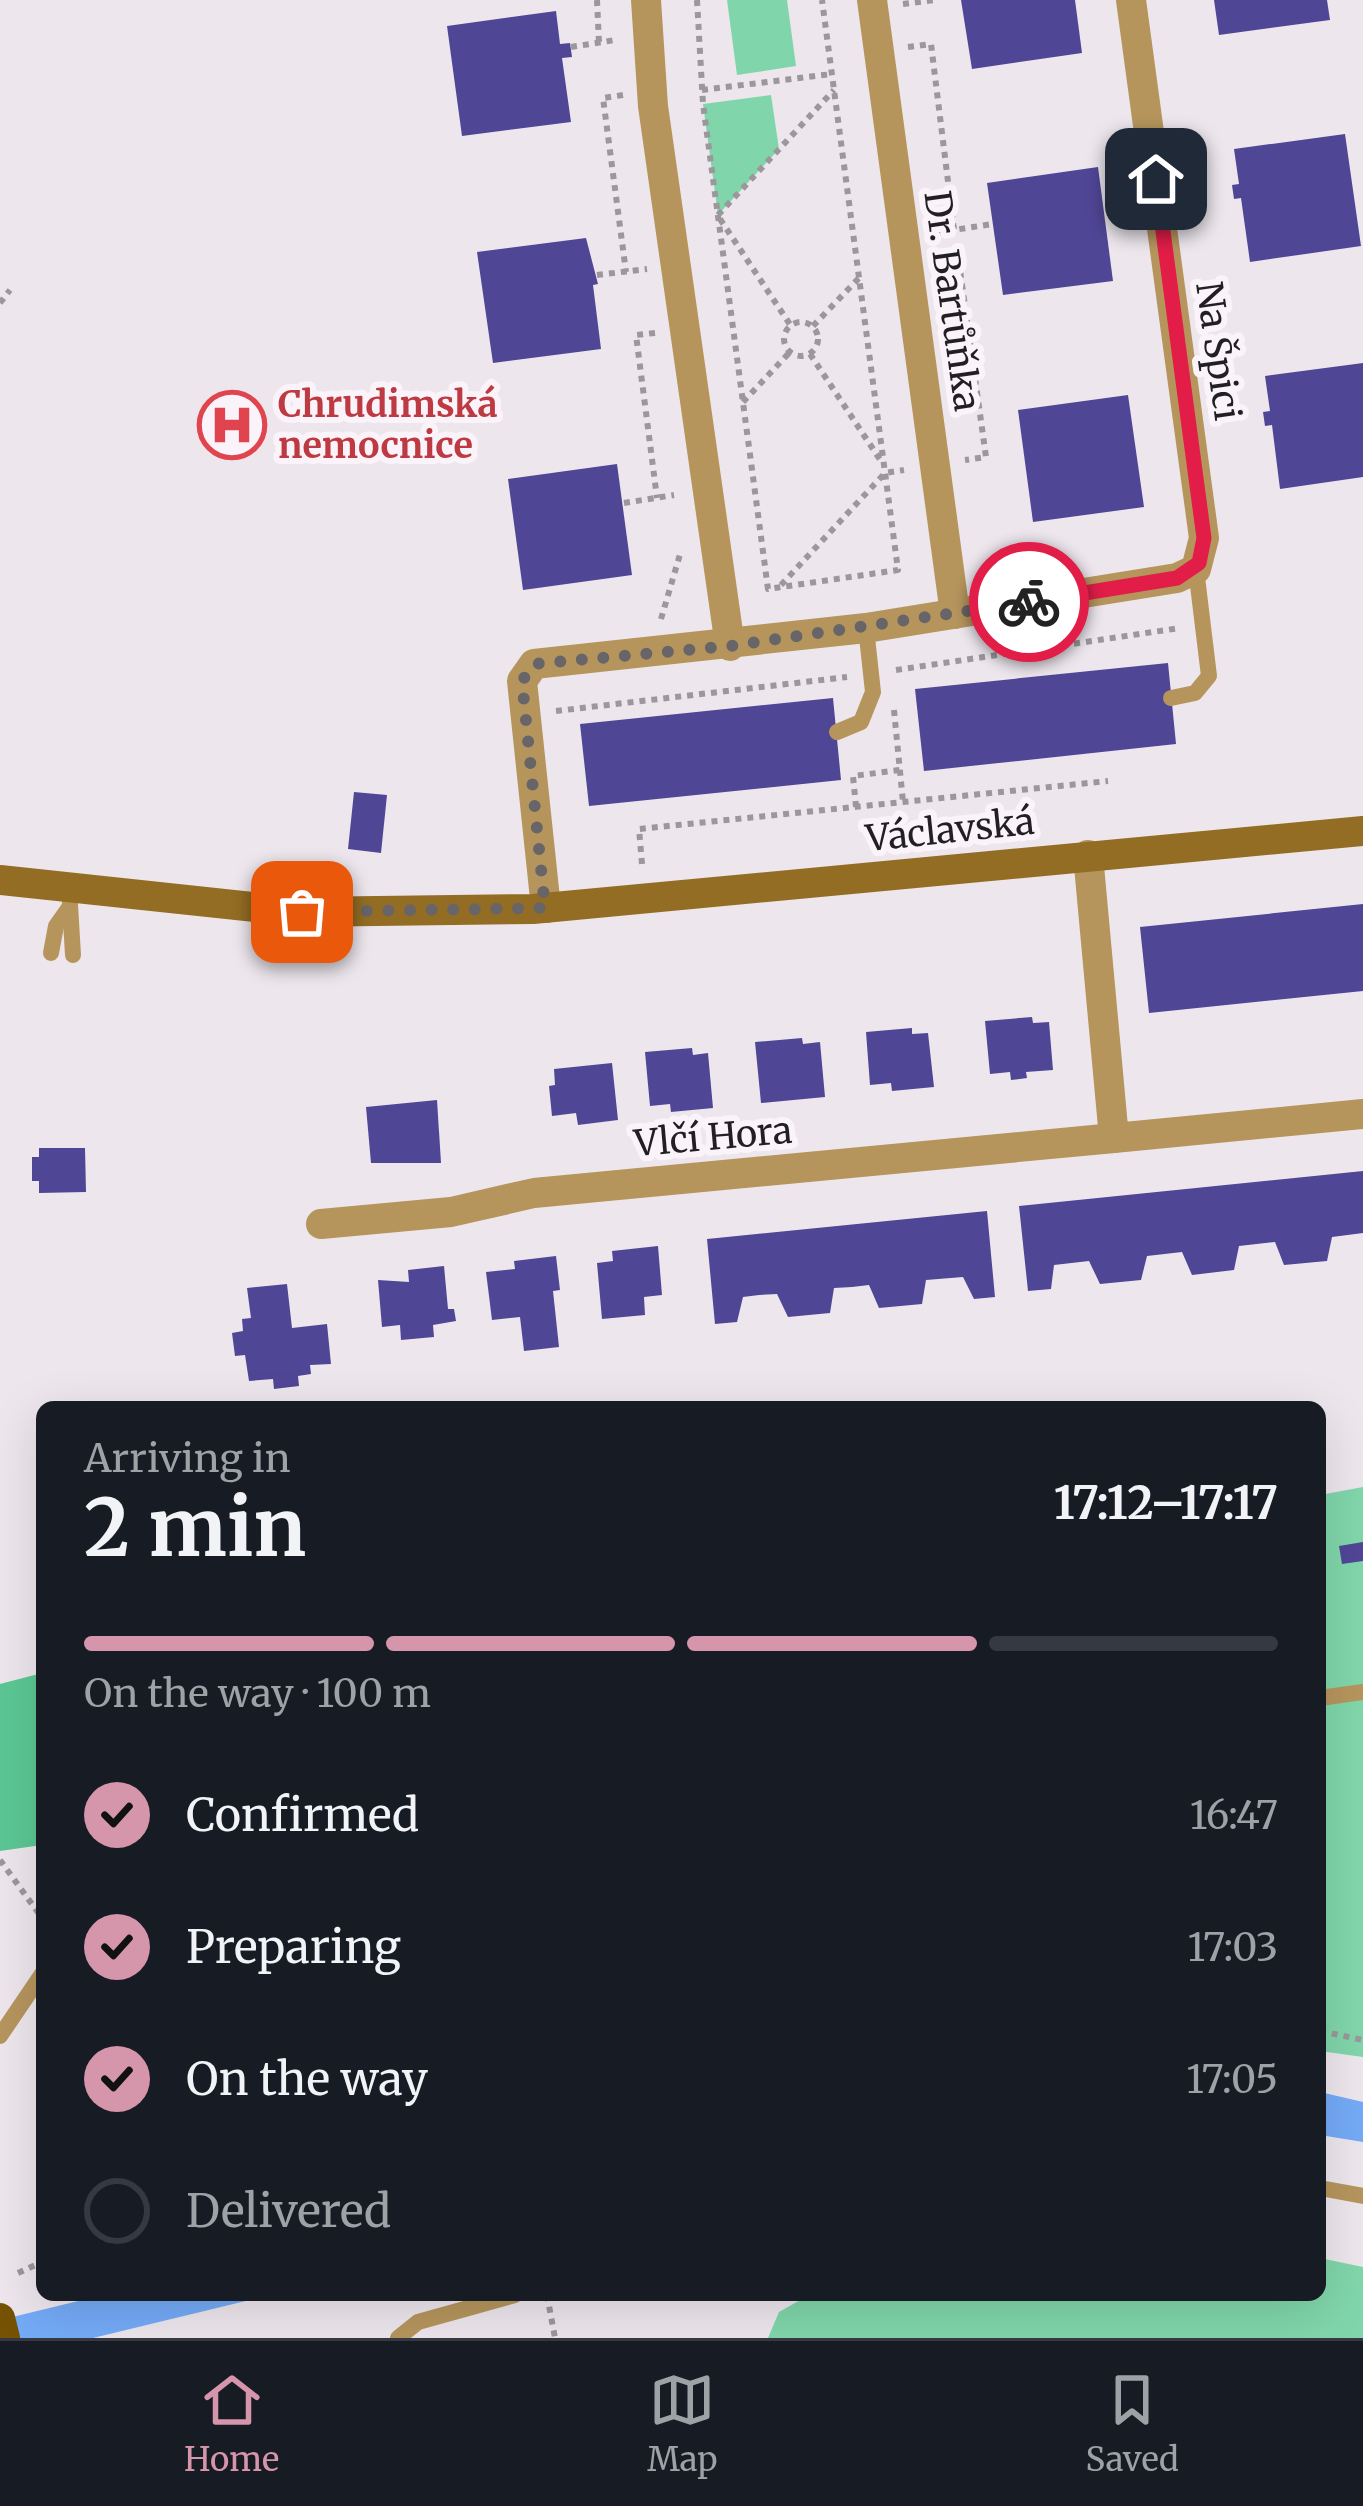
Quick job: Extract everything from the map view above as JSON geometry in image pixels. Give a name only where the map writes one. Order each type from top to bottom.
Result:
[{"type":"main road","points":[[0,2318],[5,2338]]},
{"type":"street","points":[[646,0],[653,106],[730,646]]},
{"type":"street","name":"Dr. Bartůňka","points":[[872,0],[955,614]]},
{"type":"street","name":"Na Špici","points":[[1132,0],[1204,538],[1196,569]]},
{"type":"street","points":[[545,908],[523,674],[542,662],[730,646],[866,628],[1177,578],[1196,569]]},
{"type":"street","name":"Václavská","points":[[0,880],[69,898],[302,912],[545,908],[1363,831]]},
{"type":"street","points":[[1088,855],[1114,1138]]},
{"type":"street","name":"Vlčí Hora","points":[[321,1224],[451,1212],[534,1193],[1363,1114]]},
{"type":"lane","points":[[1171,698],[1195,693],[1209,676],[1196,569]]},
{"type":"lane","points":[[837,732],[861,722],[872,698],[866,628]]},
{"type":"lane","points":[[51,953],[56,926],[69,898]]},
{"type":"lane","points":[[69,898],[73,956]]},
{"type":"lane","points":[[1326,1697],[1363,1692]]},
{"type":"lane","points":[[0,2036],[36,1983]]},
{"type":"lane","points":[[1326,2189],[1363,2196]]},
{"type":"lane","points":[[398,2338],[418,2322],[493,2301]]},
{"type":"path","points":[[597,0],[599,43]]},
{"type":"path","points":[[697,0],[702,90],[768,589],[898,570],[822,0]]},
{"type":"path","points":[[900,26],[903,48],[931,44],[954,230],[992,224]]},
{"type":"path","points":[[571,47],[622,39],[623,57]]},
{"type":"path","points":[[702,90],[832,74]]},
{"type":"path","points":[[625,76],[627,94],[603,98],[626,272]]},
{"type":"path","points":[[718,216],[835,90]]},
{"type":"path","points":[[718,216],[791,326]]},
{"type":"path","points":[[597,275],[650,268],[653,290]]},
{"type":"path","points":[[791,326],[813,326],[859,278]]},
{"type":"path","points":[[0,303],[10,290]]},
{"type":"path","points":[[656,311],[659,332],[637,335],[657,498]]},
{"type":"path","points":[[790,352],[784,339],[791,326]]},
{"type":"path","points":[[810,354],[818,341],[813,326]]},
{"type":"path","points":[[743,402],[790,352]]},
{"type":"path","points":[[790,352],[810,354]]},
{"type":"path","points":[[810,354],[883,463]]},
{"type":"path","points":[[778,588],[885,473]]},
{"type":"path","points":[[624,503],[682,493]]},
{"type":"path","points":[[662,652],[661,617],[687,530]]},
{"type":"path","points":[[890,671],[904,802]]},
{"type":"path","points":[[856,807],[853,776],[900,770]]},
{"type":"path","points":[[0,1861],[36,1910]]},
{"type":"path","points":[[1326,2032],[1363,2040]]},
{"type":"path","points":[[18,2273],[36,2266]]},
{"type":"path","points":[[548,2301],[555,2338]]},
{"type":"green space","points":[[727,0],[787,0],[796,66],[737,75]]},
{"type":"green space","points":[[771,95],[779,149],[718,215],[703,104]]},
{"type":"green space","points":[[1363,1487],[1363,2057],[1326,2052],[1326,1494]]},
{"type":"green space","points":[[36,1675],[36,1846],[0,1851],[0,1684]]},
{"type":"green space","points":[[1326,2259],[1363,2267],[1363,2338],[768,2338],[779,2312],[798,2301],[1326,2301]]},
{"type":"water","points":[[1326,2093],[1363,2102],[1363,2142],[1326,2136]]},
{"type":"water","points":[[78,2301],[245,2301],[93,2338],[0,2338],[0,2320]]},
{"type":"building","points":[[961,0],[1075,0],[1082,53],[972,69]]},
{"type":"building","points":[[1214,0],[1327,0],[1330,20],[1219,35]]},
{"type":"building","points":[[556,11],[560,44],[570,43],[572,57],[562,58],[571,122],[462,136],[447,26]]},
{"type":"building","points":[[1345,134],[1361,246],[1250,262],[1241,198],[1234,199],[1232,185],[1239,184],[1234,149]]},
{"type":"building","points":[[1098,167],[1113,281],[1003,295],[987,183]]},
{"type":"building","points":[[586,238],[598,284],[593,285],[601,349],[493,363],[477,252]]},
{"type":"building","points":[[1363,363],[1363,477],[1280,489],[1272,425],[1265,426],[1263,412],[1270,411],[1265,376]]},
{"type":"building","points":[[1128,395],[1144,507],[1033,522],[1018,410]]},
{"type":"building","points":[[617,464],[632,575],[523,590],[508,479]]},
{"type":"building","points":[[1168,663],[1176,744],[924,771],[915,689]]},
{"type":"building","points":[[833,698],[841,780],[589,806],[580,724]]},
{"type":"building","points":[[354,792],[387,795],[381,853],[348,849]]},
{"type":"building","points":[[1363,904],[1363,991],[1149,1013],[1140,927]]},
{"type":"building","points":[[1032,1017],[1033,1023],[1049,1022],[1053,1070],[1026,1072],[1027,1078],[1011,1080],[1010,1072],[990,1074],[985,1021]]},
{"type":"building","points":[[912,1028],[912,1034],[928,1033],[934,1087],[892,1091],[891,1083],[870,1085],[866,1032]]},
{"type":"building","points":[[802,1038],[803,1044],[820,1042],[825,1097],[761,1103],[755,1042]]},
{"type":"building","points":[[692,1048],[693,1055],[708,1053],[713,1108],[671,1112],[670,1104],[650,1106],[645,1052]]},
{"type":"building","points":[[612,1063],[618,1120],[578,1125],[576,1113],[552,1116],[549,1086],[555,1085],[554,1069]]},
{"type":"building","points":[[437,1100],[441,1163],[371,1163],[366,1107]]},
{"type":"building","points":[[39,1148],[85,1148],[86,1192],[39,1193],[39,1181],[32,1181],[32,1157],[39,1157]]},
{"type":"building","points":[[1363,1171],[1363,1233],[1332,1237],[1327,1261],[1284,1265],[1275,1242],[1239,1246],[1234,1270],[1192,1275],[1182,1252],[1147,1256],[1141,1280],[1100,1284],[1089,1261],[1054,1265],[1051,1289],[1028,1291],[1019,1206]]},
{"type":"building","points":[[987,1211],[995,1297],[974,1299],[963,1277],[926,1280],[922,1304],[879,1308],[869,1285],[834,1288],[830,1313],[788,1317],[777,1294],[759,1295],[743,1297],[737,1322],[715,1324],[707,1239]]},
{"type":"building","points":[[658,1246],[662,1295],[644,1297],[645,1315],[602,1319],[597,1263],[613,1261],[612,1251]]},
{"type":"building","points":[[556,1256],[560,1290],[553,1291],[559,1347],[524,1351],[520,1317],[492,1320],[486,1272],[515,1269],[514,1261]]},
{"type":"building","points":[[444,1266],[448,1309],[454,1309],[456,1321],[433,1325],[434,1337],[401,1340],[400,1325],[382,1327],[378,1280],[409,1282],[408,1270]]},
{"type":"building","points":[[287,1284],[292,1328],[327,1324],[331,1364],[310,1365],[311,1374],[298,1376],[299,1386],[274,1389],[273,1379],[249,1381],[245,1355],[235,1356],[232,1333],[243,1331],[242,1319],[251,1318],[247,1288]]},
{"type":"building","points":[[1363,1542],[1363,1561],[1342,1564],[1339,1546]]},
{"type":"way so far","points":[[302,912],[545,908],[522,681],[526,668],[534,664],[730,646],[1029,602]]},
{"type":"place","name":"Chrudimská nemocnice","points":[[232,425]]},
{"type":"route","points":[[1029,602],[1177,578],[1199,563],[1204,538],[1156,179]]}]
